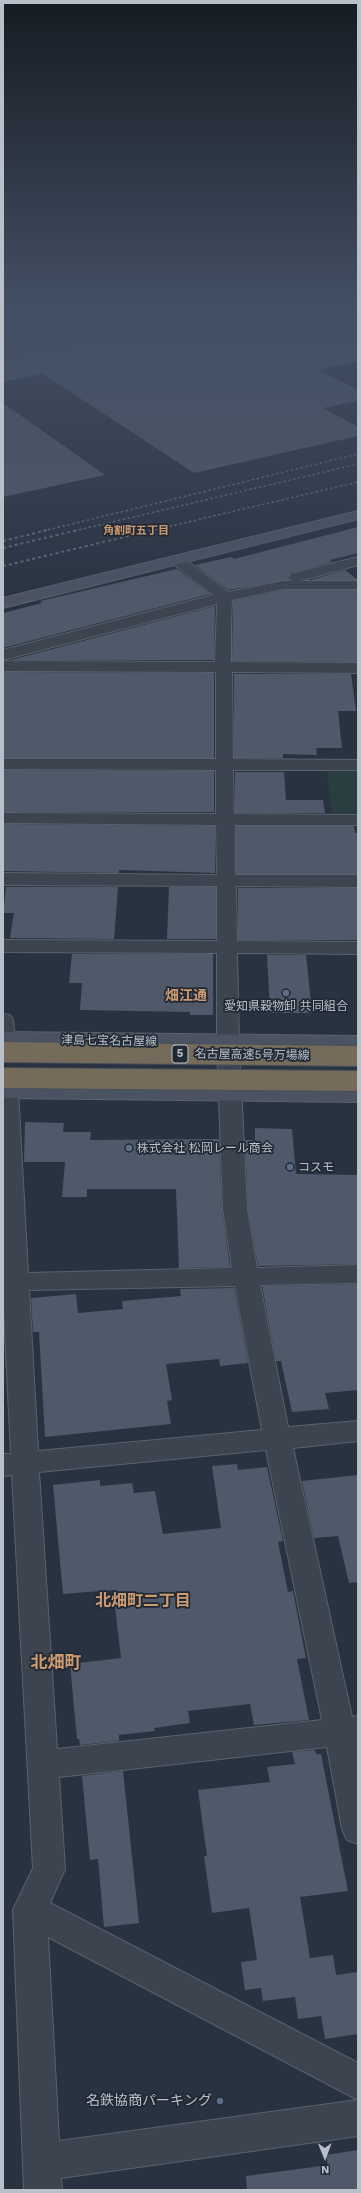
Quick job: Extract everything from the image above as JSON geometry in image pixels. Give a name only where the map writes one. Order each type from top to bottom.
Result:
[{"type":"highway","name":"名古屋高速5号万場線","points":[[3,1037],[358,1056]]},
{"type":"highway","name":"名古屋高速5号万場線","points":[[4,1086],[358,1082]]},
{"type":"street","points":[[3,604],[358,515]]},
{"type":"street","points":[[177,560],[225,597]]},
{"type":"street","points":[[283,585],[285,580],[358,561]]},
{"type":"street","points":[[3,655],[225,597],[283,585],[358,585]]},
{"type":"street","points":[[225,597],[223,624],[228,1043],[235,1209],[246,1277],[277,1438],[349,1731],[358,1829]]},
{"type":"street","points":[[3,666],[358,668]]},
{"type":"street","points":[[3,764],[358,765]]},
{"type":"street","points":[[3,818],[358,820]]},
{"type":"street","points":[[3,879],[358,881]]},
{"type":"street","points":[[3,946],[358,948]]},
{"type":"street","name":"津島七宝名古屋線","points":[[3,1037],[228,1043],[358,1043]]},
{"type":"street","points":[[358,1095],[230,1094],[4,1086],[14,1464],[43,1766],[49,1869],[30,1910],[42,2176],[358,2118]]},
{"type":"street","points":[[10,1281],[358,1274]]},
{"type":"street","points":[[14,1464],[358,1431]]},
{"type":"street","points":[[43,1766],[349,1731]]},
{"type":"street","points":[[30,1910],[358,2082]]},
{"type":"green space","points":[[327,770],[358,770],[358,818],[332,818]]},
{"type":"building","points":[[3,413],[18,413],[105,475],[3,497]]},
{"type":"building","points":[[103,413],[333,413],[358,427],[358,436],[194,473]]},
{"type":"building","points":[[358,527],[358,553],[330,560],[332,562],[291,573],[288,577],[289,580],[228,590],[195,565],[231,557],[234,559]]},
{"type":"building","points":[[177,569],[210,594],[3,648],[3,613],[42,603],[40,601]]},
{"type":"building","points":[[345,570],[358,580],[311,580]]},
{"type":"building","points":[[283,590],[358,590],[358,662],[232,661],[233,601]]},
{"type":"building","points":[[215,606],[214,660],[11,660]]},
{"type":"building","points":[[3,672],[214,673],[214,758],[3,758]]},
{"type":"building","points":[[234,674],[351,674],[356,711],[338,711],[342,748],[316,748],[317,755],[283,754],[283,758],[234,758]]},
{"type":"building","points":[[3,770],[214,771],[214,812],[3,812]]},
{"type":"building","points":[[235,772],[284,772],[286,800],[323,800],[325,813],[235,813]]},
{"type":"building","points":[[3,824],[215,826],[215,873],[119,870],[119,873],[3,871]]},
{"type":"building","points":[[236,826],[354,826],[355,833],[358,833],[358,874],[236,874]]},
{"type":"building","points":[[6,887],[118,887],[114,939],[10,938],[14,913],[3,913]]},
{"type":"building","points":[[169,887],[216,887],[216,939],[167,939]]},
{"type":"building","points":[[238,888],[358,888],[358,940],[238,940]]},
{"type":"building","points":[[72,954],[213,954],[213,1015],[190,1015],[190,1012],[80,1010],[82,983],[69,983]]},
{"type":"building","points":[[267,955],[306,955],[312,1013],[270,1013]]},
{"type":"building","points":[[25,1122],[64,1123],[63,1132],[91,1132],[90,1140],[219,1139],[222,1209],[230,1267],[179,1268],[176,1189],[87,1189],[87,1197],[62,1197],[65,1162],[24,1162]]},
{"type":"building","points":[[255,1128],[292,1129],[296,1174],[358,1175],[358,1264],[258,1266],[248,1209],[245,1140],[255,1140]]},
{"type":"building","points":[[358,1284],[358,1390],[325,1393],[329,1409],[292,1412],[281,1361],[276,1361],[262,1286]]},
{"type":"building","points":[[234,1288],[248,1363],[220,1366],[219,1359],[166,1364],[172,1400],[167,1401],[171,1424],[45,1437],[39,1332],[33,1332],[31,1298],[76,1294],[78,1313],[123,1309],[122,1301],[181,1296],[180,1289]]},
{"type":"building","points":[[237,1464],[238,1470],[267,1467],[283,1541],[278,1542],[288,1592],[293,1591],[306,1658],[297,1659],[309,1720],[254,1725],[250,1704],[188,1711],[190,1723],[154,1728],[155,1731],[119,1735],[119,1741],[80,1745],[79,1739],[77,1739],[70,1664],[121,1658],[113,1590],[63,1594],[53,1485],[100,1480],[100,1486],[132,1483],[134,1493],[155,1491],[163,1534],[221,1528],[212,1466]]},
{"type":"building","points":[[358,1475],[358,1582],[349,1583],[338,1536],[314,1538],[302,1481]]},
{"type":"building","points":[[315,1750],[316,1754],[321,1754],[348,1891],[300,1897],[310,1958],[333,1955],[336,1975],[358,1972],[358,2034],[325,2039],[321,2016],[298,2019],[295,1997],[263,2001],[261,1988],[245,1990],[241,1962],[257,1960],[249,1908],[212,1913],[204,1856],[207,1856],[198,1790],[270,1782],[267,1767],[295,1764],[292,1752]]},
{"type":"building","points":[[123,1771],[139,1923],[104,1927],[98,1859],[90,1860],[82,1776]]},
{"type":"building","points":[[358,2150],[358,2190],[247,2190],[246,2176],[328,2165],[326,2155]]},
{"type":"railway","points":[[43,531],[358,454]]},
{"type":"railway","points":[[74,531],[358,464]]},
{"type":"railway","points":[[150,531],[358,482]]},
{"type":"railway","points":[[43,531],[47,530]]},
{"type":"railway","points":[[3,548],[78,530]]},
{"type":"railway","points":[[3,566],[154,530]]},
{"type":"railway","points":[[3,541],[43,531]]},
{"type":"place","name":"愛知県穀物卸 共同組合","points":[[286,993]]},
{"type":"place","name":"株式会社 松岡レール商会","points":[[129,1148]]},
{"type":"place","name":"コスモ","points":[[290,1167]]},
{"type":"place","name":"名鉄協商パーキング","points":[[220,2101]]},
{"type":"district","name":"角割町五丁目","points":[[136,531]]},
{"type":"district","name":"畑江通","points":[[186,996]]},
{"type":"district","name":"北畑町二丁目","points":[[143,1601]]},
{"type":"district","name":"北畑町","points":[[56,1663]]}]
